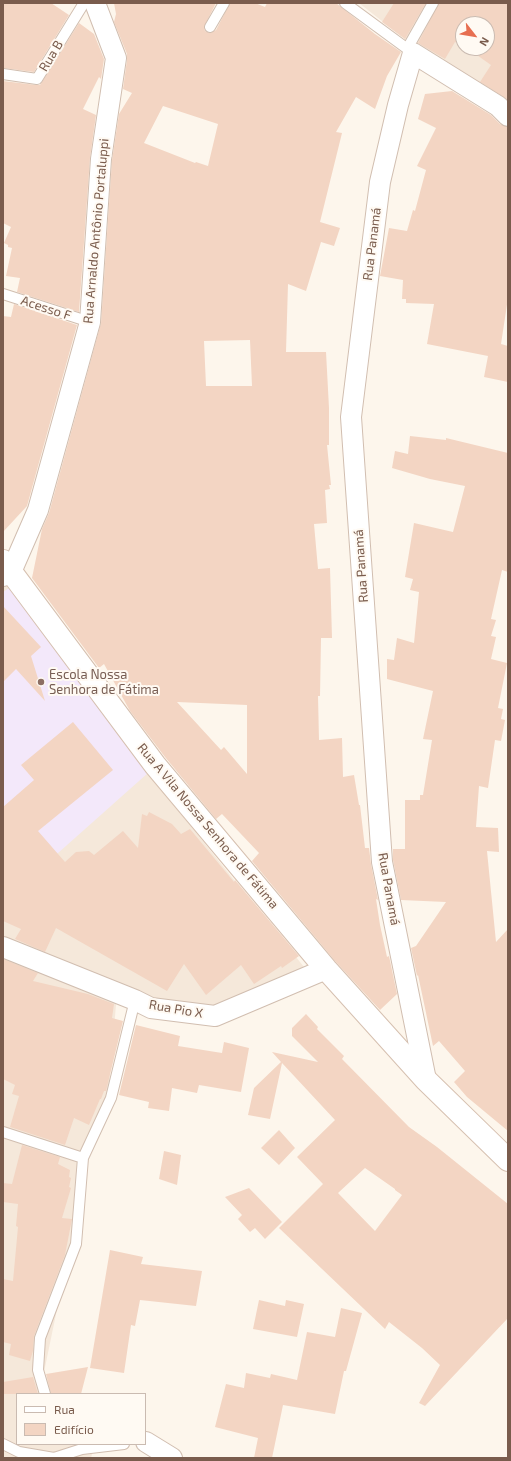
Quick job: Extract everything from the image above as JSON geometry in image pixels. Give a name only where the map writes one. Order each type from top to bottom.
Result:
[{"type":"street","name":"Rua Arnaldo Antônio Portaluppi","points":[[6,570],[38,510],[90,322],[101,159],[116,58],[95,3]]},
{"type":"street","points":[[410,51],[498,106],[508,116]]},
{"type":"street","name":"Rua Panamá","points":[[410,51],[380,182],[351,417],[382,862],[426,1080]]},
{"type":"street","name":"Rua A Vila Nossa Senhora de Fátima","points":[[6,570],[156,765],[326,969],[426,1080]]},
{"type":"street","name":"Rua Pio X","points":[[3,947],[136,1000],[151,1008],[215,1016],[326,969]]},
{"type":"street","points":[[426,1080],[508,1160]]},
{"type":"street","points":[[146,1443],[172,1458]]},
{"type":"lane","name":"Rua B","points":[[3,74],[38,79],[84,3]]},
{"type":"lane","points":[[210,27],[224,3]]},
{"type":"lane","points":[[345,3],[410,51],[432,3]]},
{"type":"lane","name":"Acesso F","points":[[3,294],[90,322]]},
{"type":"lane","points":[[45,1393],[38,1370],[40,1338],[76,1244],[83,1158],[111,1098],[136,1000]]},
{"type":"lane","points":[[3,1132],[83,1158]]},
{"type":"lane","points":[[3,1444],[19,1452],[54,1458],[81,1450],[117,1445]]},
{"type":"shaded area","points":[[359,3],[508,3],[508,99],[406,40]]},
{"type":"shaded area","points":[[3,579],[148,773],[304,967],[222,1011],[160,1000],[118,982],[108,1097],[79,1159],[71,1242],[44,1372],[54,1393],[16,1393],[16,1445],[93,1445],[94,1447],[91,1458],[3,1458]]},
{"type":"shaded area","name":"Escola Nossa Senhora de Fátima","points":[[9,588],[148,773],[3,902],[3,592]]},
{"type":"building","points":[[3,3],[51,3],[69,15],[34,72],[3,68]]},
{"type":"building","points":[[114,3],[216,3],[204,27],[205,31],[210,33],[216,30],[230,3],[255,3],[265,7],[267,3],[336,3],[375,34],[401,52],[387,76],[375,109],[356,97],[336,132],[342,133],[320,222],[340,228],[334,246],[321,242],[306,291],[288,284],[286,352],[326,352],[329,408],[329,445],[327,445],[331,485],[329,485],[330,489],[325,490],[327,523],[314,524],[318,569],[330,568],[332,638],[321,638],[320,696],[318,696],[319,740],[342,738],[343,777],[354,775],[360,805],[365,848],[369,848],[378,900],[376,899],[380,925],[387,957],[389,956],[397,994],[380,1010],[335,961],[252,861],[259,853],[222,814],[216,819],[165,757],[130,711],[104,664],[99,668],[32,578],[42,529],[49,513],[101,323],[112,160],[119,114],[132,93],[123,89],[127,54],[114,22],[116,14]],"holes":[[[163,106],[218,124],[208,166],[195,163],[144,143]],[[250,340],[252,386],[206,386],[204,341]],[[177,702],[247,705],[247,774],[224,747],[221,750]]]},
{"type":"building","points":[[394,3],[426,3],[405,39],[382,22]]},
{"type":"building","points":[[439,3],[508,3],[508,100],[480,82],[491,65],[478,56],[495,56],[495,16],[455,16],[455,42],[445,59],[418,43]]},
{"type":"building","points":[[79,23],[94,34],[104,59],[101,79],[99,77],[83,109],[96,115],[90,158],[79,312],[17,292],[20,278],[6,276],[12,248],[8,247],[8,245],[4,243],[11,227],[3,223],[3,81],[40,85]]},
{"type":"building","points":[[452,91],[491,115],[500,124],[508,127],[508,298],[501,344],[508,346],[508,382],[484,377],[488,356],[427,344],[434,304],[406,303],[406,299],[402,299],[403,280],[380,276],[389,228],[407,231],[413,210],[415,211],[426,170],[417,166],[436,128],[418,119],[425,94]]},
{"type":"building","points":[[14,304],[77,325],[27,506],[3,532],[3,316],[11,317]]},
{"type":"building","points":[[410,436],[446,440],[446,438],[508,453],[508,572],[502,570],[491,619],[496,620],[491,636],[496,637],[491,659],[507,663],[498,708],[503,709],[501,719],[505,720],[501,741],[495,740],[488,788],[479,786],[476,827],[498,828],[499,852],[487,851],[496,942],[508,929],[508,1131],[467,1097],[454,1082],[465,1071],[439,1041],[433,1046],[411,948],[416,946],[446,902],[401,900],[393,860],[393,849],[405,849],[405,800],[420,800],[420,795],[423,795],[432,740],[423,739],[433,691],[387,679],[387,659],[394,660],[397,638],[414,643],[419,592],[410,590],[413,579],[405,577],[414,523],[453,532],[465,486],[430,479],[392,468],[395,451],[408,454]]},
{"type":"building","points":[[3,606],[41,647],[31,656],[45,701],[16,669],[3,682]]},
{"type":"building","points":[[73,722],[113,770],[38,831],[65,862],[76,852],[89,851],[94,855],[123,831],[138,848],[142,814],[147,816],[149,812],[172,824],[181,834],[190,829],[299,956],[282,968],[281,966],[254,984],[241,965],[206,995],[184,964],[167,991],[56,928],[45,952],[15,939],[21,929],[3,921],[3,807],[34,780],[21,765]]},
{"type":"building","points":[[3,959],[38,973],[33,981],[88,994],[114,1004],[112,1018],[123,1021],[106,1091],[104,1091],[100,1099],[89,1125],[74,1118],[65,1145],[10,1127],[19,1096],[12,1094],[15,1085],[3,1079]]},
{"type":"building","points":[[306,1014],[318,1027],[317,1029],[344,1056],[342,1059],[409,1127],[437,1147],[508,1204],[508,1318],[425,1406],[419,1403],[440,1365],[422,1348],[389,1322],[385,1329],[279,1228],[323,1184],[297,1157],[335,1120],[282,1063],[270,1119],[248,1115],[254,1088],[281,1062],[272,1052],[318,1062],[292,1036],[292,1028]],"holes":[[[365,1168],[402,1195],[375,1231],[338,1193]]]},
{"type":"building","points":[[136,1025],[180,1036],[178,1046],[222,1053],[224,1042],[249,1048],[241,1092],[199,1085],[197,1093],[172,1088],[169,1111],[148,1108],[149,1102],[119,1095]]},
{"type":"building","points":[[279,1130],[295,1148],[279,1165],[261,1148]]},
{"type":"building","points":[[22,1145],[60,1157],[58,1164],[70,1170],[69,1177],[71,1178],[69,1187],[71,1188],[62,1218],[72,1219],[65,1255],[34,1336],[33,1351],[30,1361],[9,1355],[11,1344],[3,1342],[3,1279],[13,1281],[18,1227],[16,1226],[18,1204],[3,1202],[3,1183],[12,1184]]},
{"type":"building","points":[[164,1151],[181,1155],[177,1185],[159,1179]]},
{"type":"building","points":[[249,1188],[282,1222],[265,1239],[255,1228],[250,1232],[238,1219],[242,1215],[225,1197]]},
{"type":"building","points":[[110,1250],[143,1257],[141,1264],[202,1271],[196,1306],[140,1300],[135,1326],[131,1325],[124,1373],[90,1368]]},
{"type":"building","points":[[259,1300],[285,1306],[286,1300],[304,1304],[297,1337],[253,1329]]},
{"type":"building","points":[[341,1308],[362,1313],[346,1371],[344,1371],[335,1414],[283,1405],[272,1458],[254,1458],[258,1438],[215,1427],[226,1384],[244,1388],[246,1373],[270,1378],[271,1374],[297,1380],[307,1332],[335,1337]]},
{"type":"building","points":[[88,1367],[81,1393],[51,1393],[46,1374]]},
{"type":"building","points":[[33,1377],[38,1393],[3,1394],[3,1382]]},
{"type":"place","name":"Escola Nossa Senhora de Fátima","points":[[41,682]]}]
